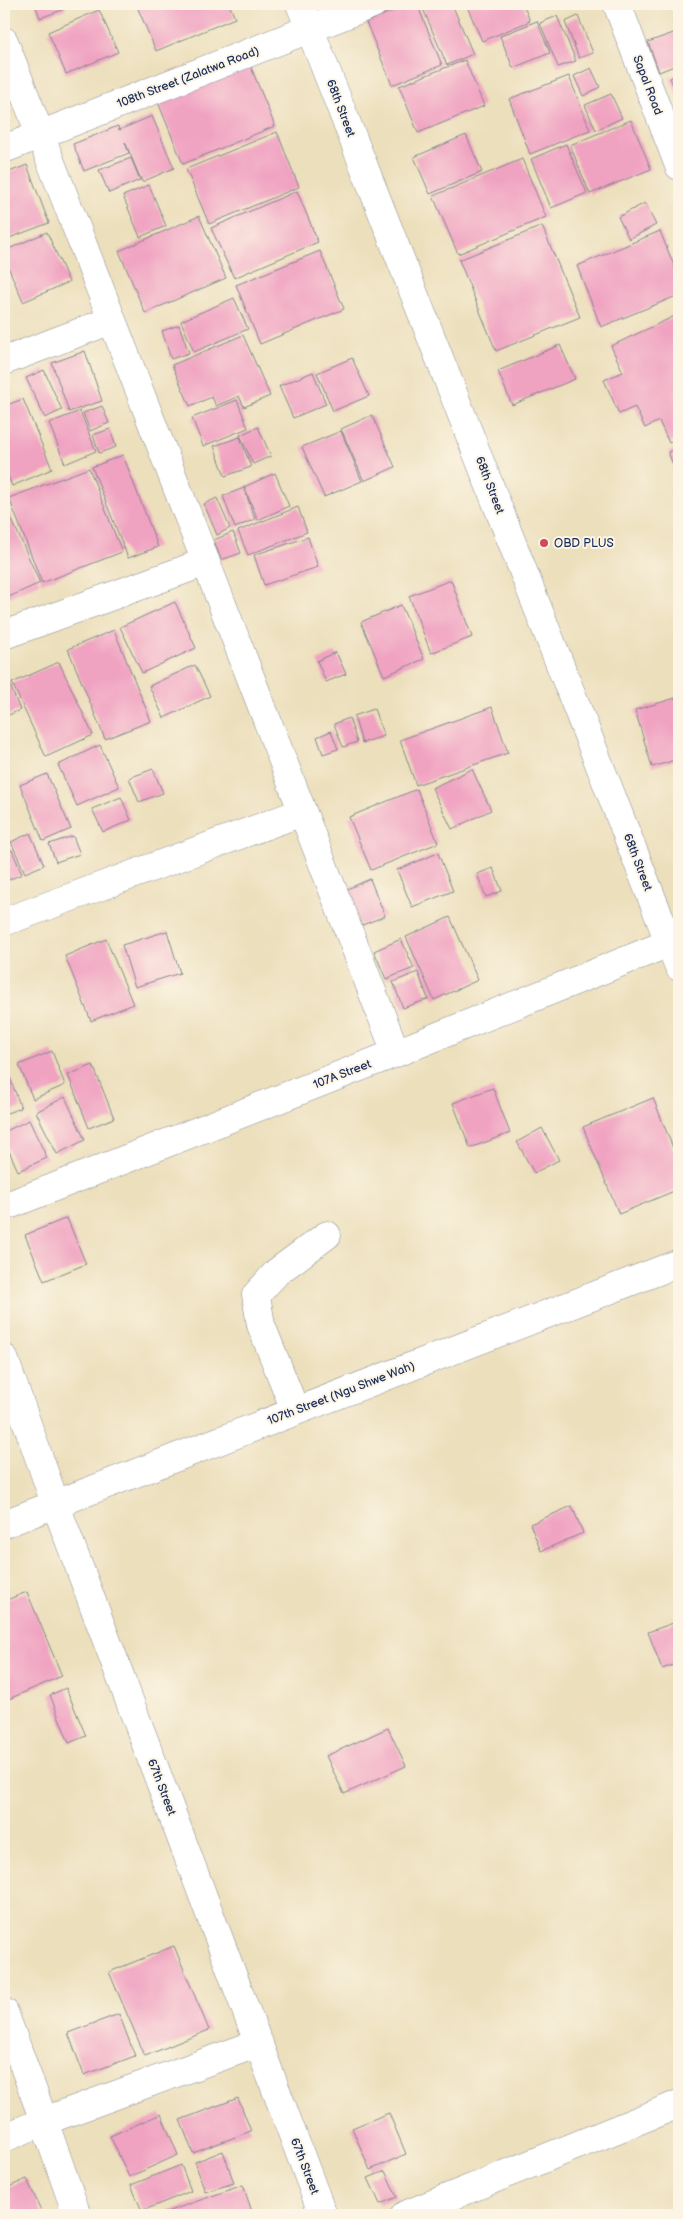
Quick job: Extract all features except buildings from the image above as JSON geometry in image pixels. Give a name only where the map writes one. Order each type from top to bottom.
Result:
[{"type":"street","name":"68th Street","points":[[300,4],[676,949]]},
{"type":"street","name":"108th Street (Zalatwa Road)","points":[[4,149],[373,4]]},
{"type":"street","name":"Sapal Road","points":[[617,4],[679,166]]},
{"type":"street","points":[[4,41],[396,1053]]},
{"type":"street","points":[[4,361],[112,320]]},
{"type":"street","points":[[4,635],[206,562]]},
{"type":"street","points":[[4,922],[302,812]]},
{"type":"street","name":"107A Street","points":[[4,1207],[396,1053],[676,949]]},
{"type":"street","points":[[295,1410],[260,1325],[256,1295],[277,1272],[327,1235]]},
{"type":"street","name":"107th Street (Ngu Shwe Wah)","points":[[4,1524],[679,1263]]},
{"type":"street","name":"67th Street","points":[[4,1358],[55,1503],[323,2215]]},
{"type":"street","points":[[4,2012],[77,2215]]},
{"type":"street","points":[[4,2138],[259,2043]]},
{"type":"street","points":[[405,2215],[679,2104]]},
{"type":"place","name":"OBD PLUS","points":[[544,543]]}]
